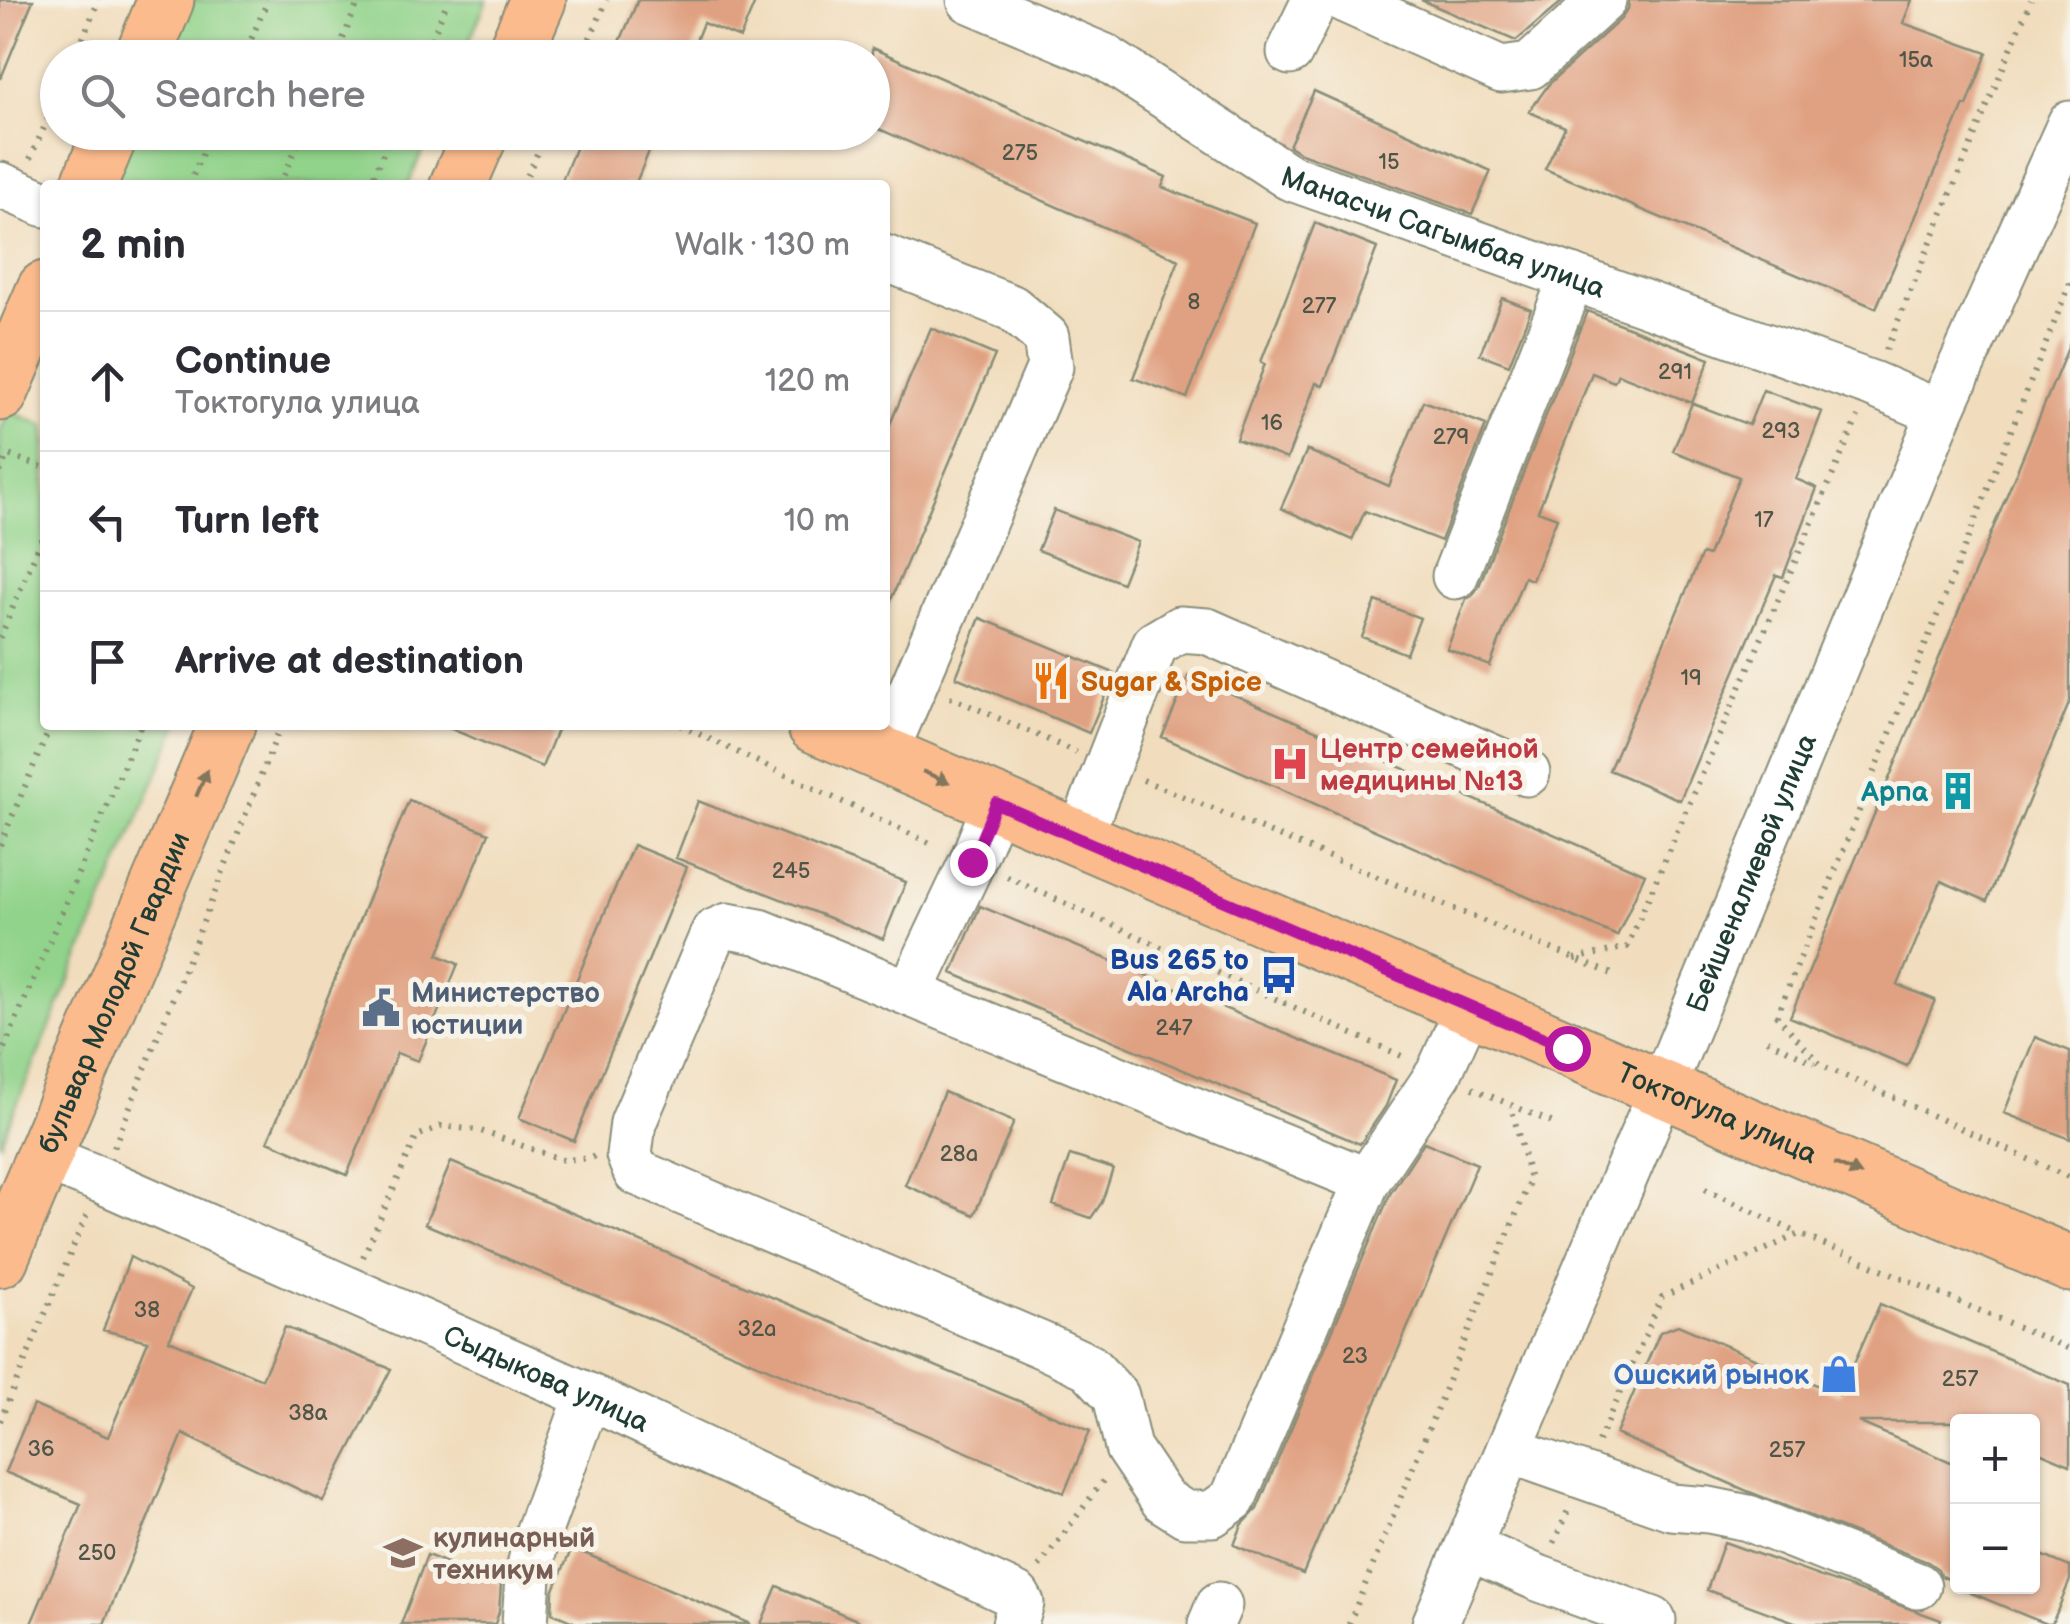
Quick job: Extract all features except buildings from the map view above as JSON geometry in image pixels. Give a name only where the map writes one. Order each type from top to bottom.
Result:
[{"type":"main road","points":[[149,40],[166,0]]},
{"type":"main road","points":[[521,40],[538,0]]},
{"type":"main road","points":[[91,180],[104,150]]},
{"type":"main road","points":[[460,180],[473,150]]},
{"type":"main road","points":[[13,382],[40,304]]},
{"type":"main road","name":"бульвар Молодой Гвардии","points":[[0,1259],[225,730]]},
{"type":"main road","name":"Токтогула улица","points":[[826,730],[2070,1264]]},
{"type":"street","name":"Манасчи Сагымбая улица","points":[[970,0],[1103,56],[1289,177],[1872,384],[1940,414]]},
{"type":"street","points":[[1290,52],[1314,0]]},
{"type":"street","points":[[1345,0],[1501,70],[1530,66],[1603,0]]},
{"type":"street","name":"Бейшеналиевой улица","points":[[1435,1624],[1662,1089],[1940,414],[2070,124]]},
{"type":"street","points":[[0,185],[40,202]]},
{"type":"street","points":[[884,755],[1050,367],[1046,337],[1012,308],[890,260]]},
{"type":"street","points":[[1455,576],[1572,277]]},
{"type":"street","points":[[1079,839],[1154,644],[1180,629],[1207,631],[1527,773]]},
{"type":"street","points":[[910,993],[996,803]]},
{"type":"street","points":[[1368,1181],[760,932],[728,926],[714,932],[633,1123],[629,1155],[636,1172],[1089,1368],[1116,1396],[1128,1448],[1163,1500],[1185,1514],[1212,1514],[1233,1499],[1368,1181],[1438,1072],[1469,1006]]},
{"type":"street","name":"Сыдыкова улица","points":[[43,1157],[588,1396],[1016,1610]]},
{"type":"street","points":[[525,1624],[528,1576],[536,1539],[588,1396]]},
{"type":"street","points":[[1509,1450],[1670,1507],[1748,1518],[1918,1586]]},
{"type":"street","points":[[1468,1547],[1538,1578],[1653,1620]]},
{"type":"path","points":[[82,40],[100,0]]},
{"type":"path","points":[[251,40],[268,0]]},
{"type":"path","points":[[342,40],[359,0]]},
{"type":"path","points":[[431,40],[448,0]]},
{"type":"path","points":[[589,40],[607,0]]},
{"type":"path","points":[[1575,959],[1626,946],[1872,384],[2031,0]]},
{"type":"path","points":[[191,180],[204,150]]},
{"type":"path","points":[[282,180],[295,150]]},
{"type":"path","points":[[372,180],[385,150]]},
{"type":"path","points":[[525,180],[539,150]]},
{"type":"path","points":[[1820,1065],[1777,1016],[2070,283]]},
{"type":"path","points":[[0,472],[4,454],[40,466]]},
{"type":"path","points":[[0,638],[40,543]]},
{"type":"path","points":[[916,682],[1612,974]]},
{"type":"path","points":[[0,845],[50,730]]},
{"type":"path","points":[[0,1058],[140,730]]},
{"type":"path","points":[[0,1420],[101,1180],[279,730]]},
{"type":"path","points":[[691,730],[972,862],[1553,1123]]},
{"type":"path","points":[[1767,1040],[2070,1178]]},
{"type":"path","points":[[1349,1624],[1530,1180],[1510,1105]]},
{"type":"path","points":[[348,1289],[417,1136],[442,1126],[478,1130],[563,1160],[577,1160],[591,1158],[633,1123]]},
{"type":"path","points":[[1704,1190],[2070,1350]]},
{"type":"path","points":[[1538,1578],[1662,1298],[1800,1234]]},
{"type":"path","points":[[1016,1610],[1128,1448]]},
{"type":"green space","points":[[183,0],[487,0],[469,40],[166,40]]},
{"type":"green space","points":[[119,150],[423,150],[410,180],[106,180]]},
{"type":"green space","points":[[9,411],[40,424],[40,730],[176,730],[0,1144],[0,431]]},
{"type":"place","name":"Sugar & Spice","points":[[1051,681]]},
{"type":"place","name":"Центр семейной медицины №13","points":[[1290,764]]},
{"type":"place","name":"Арпа","points":[[1958,791]]},
{"type":"place","name":"Bus 265 to Ala Archa","points":[[1279,975]]},
{"type":"place","name":"Министерство юстиции","points":[[381,1008]]},
{"type":"place","name":"Ошский рынок","points":[[1839,1374]]},
{"type":"place","name":"кулинарный техникум","points":[[403,1553]]},
{"type":"route","points":[[972,862],[996,803],[1567,1048]]}]
